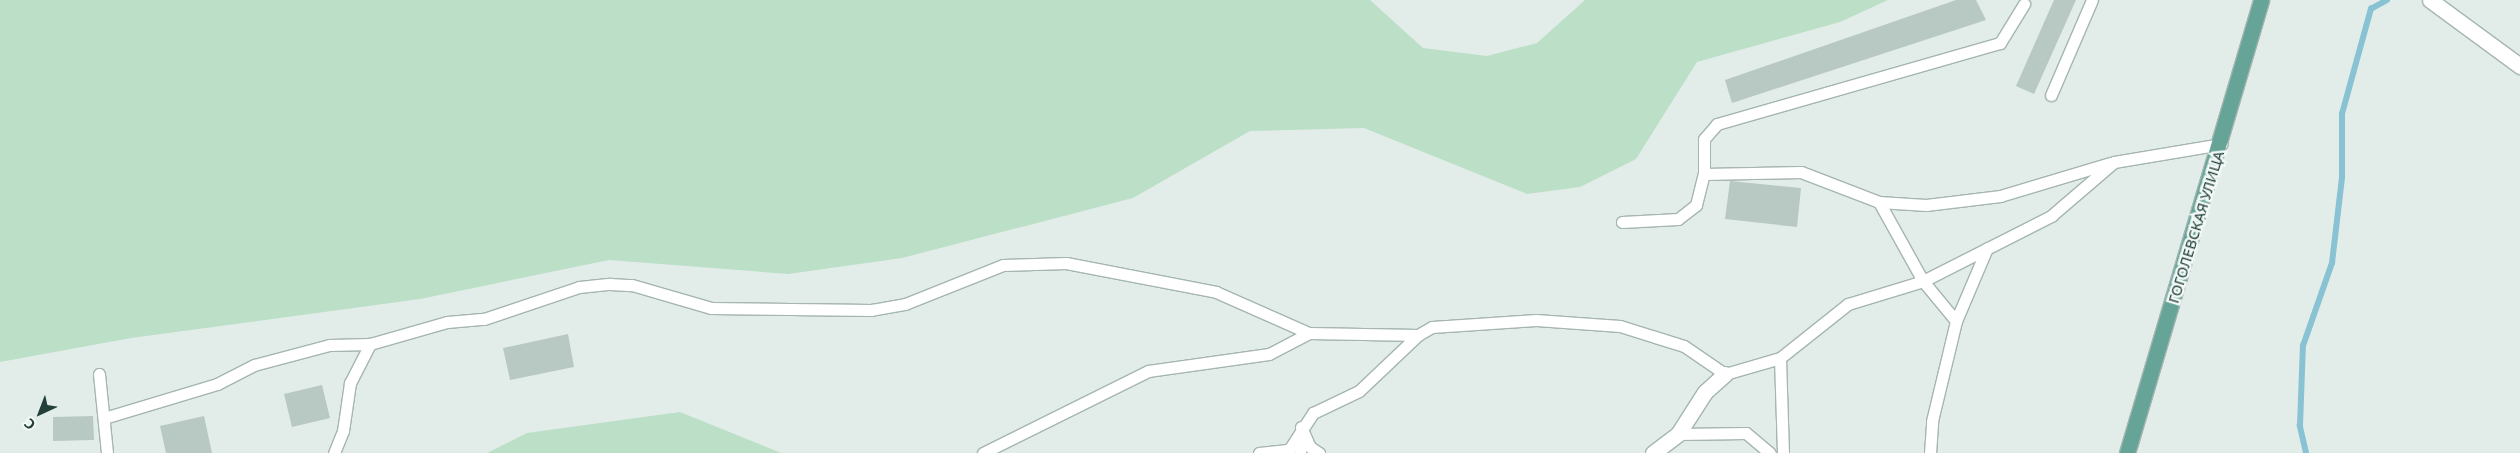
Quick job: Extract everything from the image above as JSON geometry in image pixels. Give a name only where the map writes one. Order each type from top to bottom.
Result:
[{"type":"main road","name":"ГОГОЛЕВСКАЯ УЛИЦА","points":[[2127,453],[2222,144],[2261,0]]},
{"type":"street","points":[[2430,0],[2520,66]]},
{"type":"street","points":[[1653,453],[1678,434],[1704,392],[1725,374]]},
{"type":"lane","points":[[2052,95],[2092,0]]},
{"type":"lane","points":[[1622,222],[1678,219],[1696,205],[1704,174],[1704,139],[1717,124],[2000,43],[2024,4]]},
{"type":"lane","points":[[1704,174],[1801,172],[1879,202],[1926,204],[2000,196],[2114,162],[2222,144]]},
{"type":"lane","points":[[1259,453],[1287,451],[1301,427],[1333,400],[1359,391],[1418,335],[1432,327],[1475,322],[1620,326],[1684,346],[1725,374],[1780,358],[1848,304],[1923,281],[2051,216],[2114,162]]},
{"type":"lane","points":[[1879,202],[1923,281],[1956,321]]},
{"type":"lane","points":[[1930,453],[1932,421],[1956,321],[1987,248]]},
{"type":"lane","points":[[104,418],[217,384],[254,364],[328,345],[370,344],[447,322],[484,319],[579,287],[632,285],[711,308],[871,310],[904,304],[1003,265],[1026,261],[1066,263],[1216,292],[1309,333],[1418,335]]},
{"type":"lane","points":[[983,453],[1148,371],[1268,354],[1309,333]]},
{"type":"lane","points":[[334,453],[343,431],[350,383],[370,344]]},
{"type":"lane","points":[[1780,358],[1784,453]]},
{"type":"lane","points":[[99,374],[106,453]]},
{"type":"lane","points":[[1300,453],[1301,427]]},
{"type":"lane","points":[[1301,427],[1310,448],[1319,453]]},
{"type":"lane","points":[[1678,434],[1746,433],[1770,453]]},
{"type":"green space","points":[[0,0],[1370,0],[1423,48],[1487,56],[1537,43],[1585,0],[1888,0],[1840,22],[1697,62],[1636,159],[1580,187],[1527,194],[1364,128],[1250,131],[1133,198],[902,258],[788,274],[609,260],[420,299],[131,338],[0,362]]},
{"type":"green space","points":[[680,412],[781,453],[487,453],[527,433]]},
{"type":"building","points":[[1956,0],[1976,0],[1986,20],[1732,103],[1725,80]]},
{"type":"building","points":[[2054,0],[2076,0],[2034,94],[2016,86]]},
{"type":"building","points":[[1730,181],[1801,188],[1797,227],[1725,219]]},
{"type":"building","points":[[568,334],[574,367],[510,380],[503,348]]},
{"type":"building","points":[[322,385],[330,418],[292,427],[284,394]]},
{"type":"building","points":[[93,416],[94,440],[53,441],[53,417]]},
{"type":"building","points":[[204,416],[212,453],[166,453],[160,426]]},
{"type":"waterway","points":[[2306,453],[2300,426],[2303,346],[2332,263],[2342,178],[2342,114],[2371,9],[2387,0]]}]
